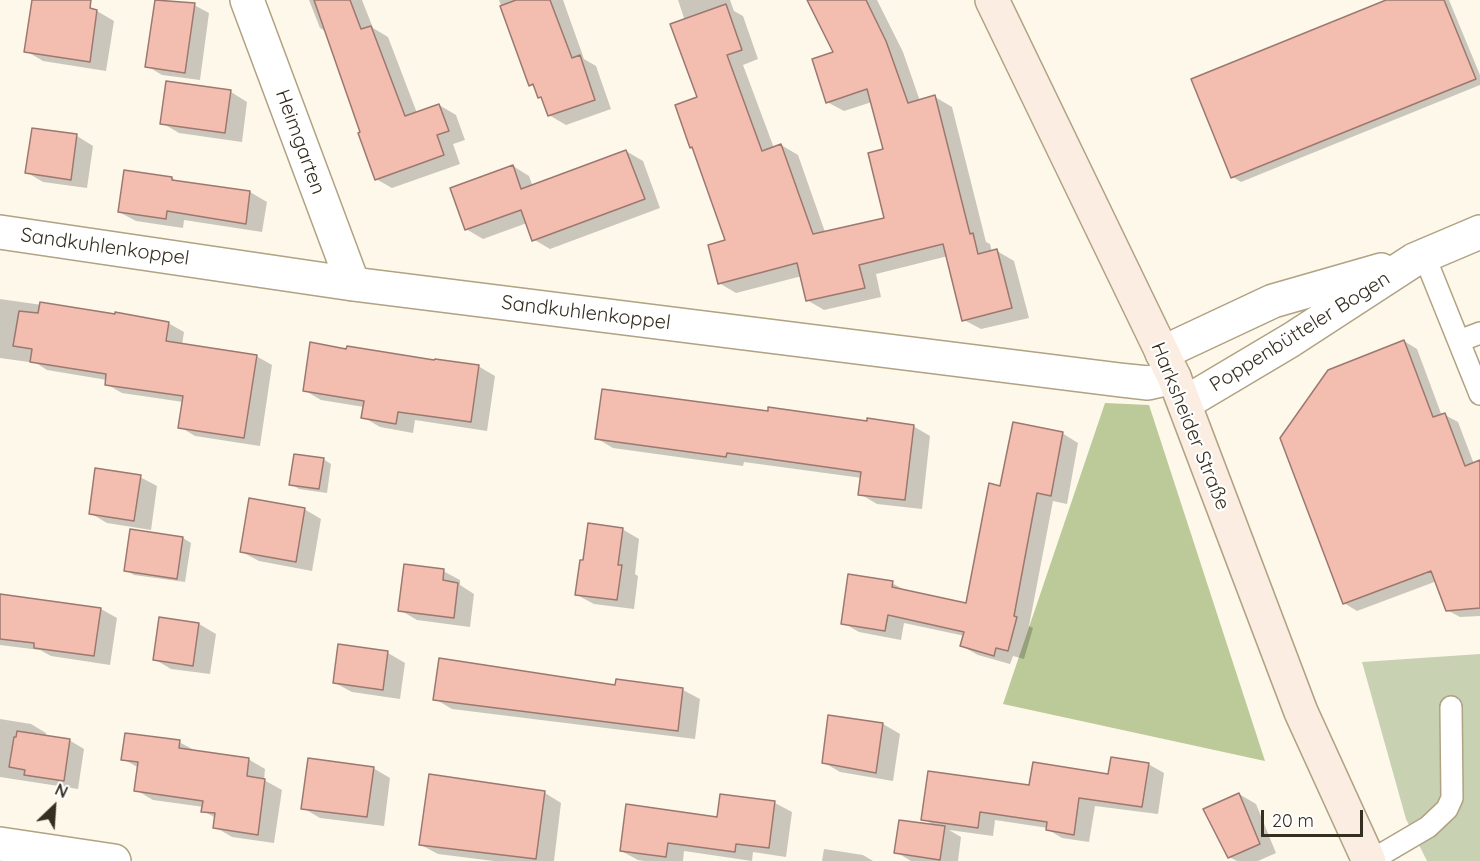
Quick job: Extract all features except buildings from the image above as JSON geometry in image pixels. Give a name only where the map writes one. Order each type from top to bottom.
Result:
[{"type":"main road","name":"Harksheider Straße","points":[[992,0],[1174,378],[1301,712],[1369,861]]},
{"type":"street","name":"Heimgarten","points":[[247,0],[352,284]]},
{"type":"street","name":"Sandkuhlenkoppel","points":[[0,231],[352,284],[1120,380],[1148,383],[1174,378]]},
{"type":"street","name":"Poppenbütteler Bogen","points":[[1174,378],[1273,301],[1419,257],[1480,232]]},
{"type":"street","name":"Poppenbütteler Bogen","points":[[1174,378],[1291,340],[1419,257]]},
{"type":"street","points":[[0,844],[114,861]]},
{"type":"lane","points":[[1419,257],[1459,341],[1480,394]]},
{"type":"lane","points":[[1459,341],[1480,333]]},
{"type":"lane","points":[[1369,861],[1428,827],[1447,809],[1452,798],[1451,707]]},
{"type":"green space","points":[[1105,403],[1149,405],[1265,761],[1003,704]]},
{"type":"green space","points":[[1480,654],[1480,861],[1427,861],[1406,819],[1362,662]]}]
